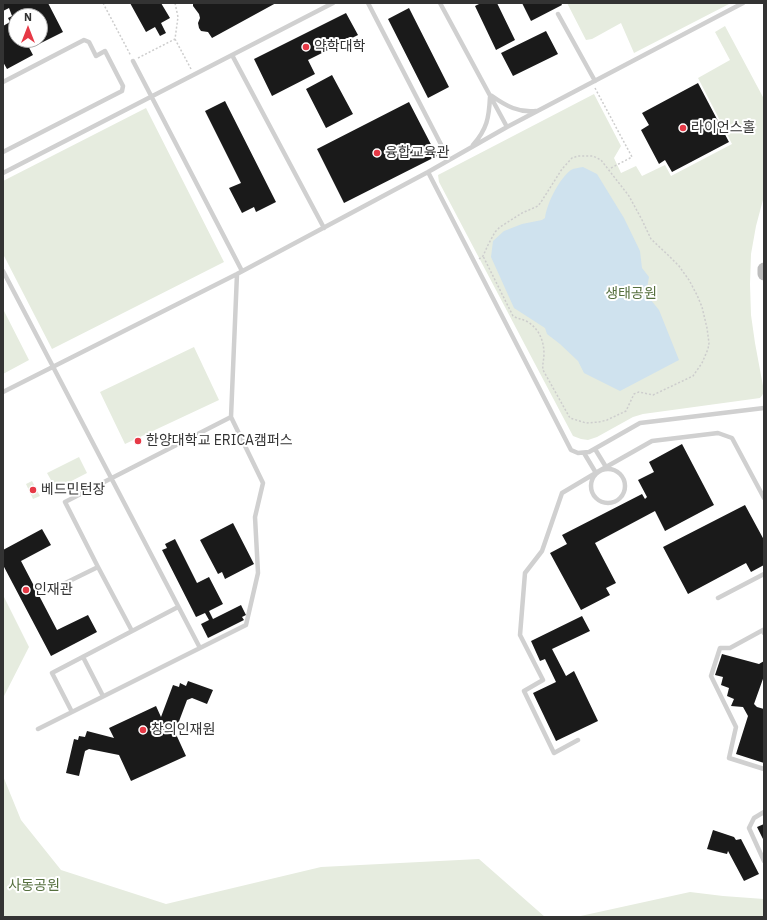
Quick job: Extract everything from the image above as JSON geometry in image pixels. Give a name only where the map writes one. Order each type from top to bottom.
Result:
[{"type":"lane","points":[[3,173],[333,3]]},
{"type":"lane","points":[[368,3],[449,160]]},
{"type":"lane","points":[[440,3],[507,128]]},
{"type":"lane","points":[[3,392],[239,273],[540,110],[743,3]]},
{"type":"lane","points":[[558,14],[594,82]]},
{"type":"lane","points":[[3,82],[84,40],[89,42],[96,56],[105,52],[123,86],[123,89],[122,91],[3,152]]},
{"type":"lane","points":[[232,55],[324,228]]},
{"type":"lane","points":[[38,729],[246,625],[258,574],[256,517],[263,483],[231,418],[239,273],[152,96],[133,61]]},
{"type":"lane","points":[[472,147],[483,133],[488,120],[490,95]]},
{"type":"lane","points":[[490,95],[521,111],[540,110]]},
{"type":"lane","points":[[428,172],[571,450],[578,453],[589,452],[640,423],[764,408]]},
{"type":"lane","points":[[3,270],[200,648]]},
{"type":"lane","points":[[132,631],[66,502],[231,418]]},
{"type":"lane","points":[[578,740],[554,753],[524,690],[543,680],[520,635],[525,572],[542,551],[562,493],[652,441],[718,433],[732,438],[764,498]]},
{"type":"lane","points":[[595,449],[606,467]]},
{"type":"lane","points":[[584,453],[597,472]]},
{"type":"lane","points":[[610,468],[620,473],[624,478],[625,489],[619,499],[608,503],[598,500],[594,496],[591,490],[591,485],[592,479],[597,472],[610,468]]},
{"type":"lane","points":[[47,592],[98,566]]},
{"type":"lane","points":[[718,598],[764,574]]},
{"type":"lane","points":[[72,712],[52,673],[178,607]]},
{"type":"lane","points":[[764,631],[730,648],[720,648],[710,676],[736,727],[729,758],[764,769]]},
{"type":"lane","points":[[83,657],[103,696]]},
{"type":"lane","points":[[764,812],[754,818],[749,828],[764,861]]},
{"type":"path","points":[[104,3],[133,61],[175,39]]},
{"type":"path","points":[[175,3],[178,17],[175,39],[194,74]]},
{"type":"path","points":[[594,82],[632,157],[608,169]]},
{"type":"path","points":[[474,262],[483,256],[495,232],[500,227],[522,213],[538,206],[562,169],[572,158],[578,156],[593,156],[601,160],[629,196],[651,239],[678,266],[697,295],[707,328],[709,343],[702,363],[693,376],[653,396],[639,392],[634,394],[626,411],[607,420],[586,423],[570,418],[543,370],[542,365],[544,348],[541,336],[529,322],[513,316],[483,256]]},
{"type":"green space","points":[[567,3],[731,3],[634,53],[621,23],[592,39],[586,40]]},
{"type":"green space","name":"생태공원","points":[[725,26],[764,99],[764,196],[756,226],[751,254],[750,284],[751,315],[764,391],[763,394],[760,398],[643,414],[633,417],[597,437],[588,440],[581,439],[573,436],[439,182],[438,175],[594,94],[621,146],[614,158],[621,173],[636,166],[642,176],[665,165],[671,176],[732,144],[698,78],[730,60],[715,32]]},
{"type":"green space","points":[[146,108],[224,262],[52,349],[3,254],[3,181]]},
{"type":"green space","points":[[3,309],[29,360],[3,374]]},
{"type":"green space","points":[[194,347],[219,400],[125,444],[100,392]]},
{"type":"green space","points":[[79,457],[87,473],[56,489],[47,473]]},
{"type":"green space","name":"베드민턴장","points":[[32,481],[40,496],[33,499],[26,484]]},
{"type":"green space","points":[[3,595],[29,647],[3,698]]},
{"type":"green space","name":"사동공원","points":[[3,776],[21,820],[61,870],[166,904],[321,867],[479,859],[545,917],[3,917]]},
{"type":"green space","points":[[690,892],[764,899],[764,917],[576,917]]},
{"type":"water","points":[[583,167],[597,174],[624,218],[640,251],[642,268],[649,277],[646,294],[659,310],[679,360],[620,391],[584,373],[578,361],[547,334],[545,328],[514,308],[491,257],[493,241],[504,231],[522,224],[545,218],[551,199],[562,179],[571,170]]},
{"type":"building","points":[[3,3],[48,3],[63,32],[48,40],[48,8],[8,8],[3,11]]},
{"type":"building","points":[[130,3],[161,3],[170,18],[161,23],[166,33],[160,36],[155,27],[146,32]]},
{"type":"building","points":[[193,3],[276,3],[212,38],[208,32],[201,31],[199,28],[198,23],[200,18],[193,6]]},
{"type":"building","points":[[481,3],[497,3],[515,40],[496,50],[475,6]]},
{"type":"building","points":[[522,3],[561,3],[562,5],[531,21]]},
{"type":"building","points":[[409,8],[449,87],[428,98],[388,19]]},
{"type":"building","name":"약학대학","points":[[346,13],[358,35],[308,60],[315,74],[272,96],[254,59]]},
{"type":"building","points":[[8,23],[8,48],[29,48],[33,55],[7,69],[3,62],[3,26]]},
{"type":"building","points":[[546,31],[558,54],[513,76],[501,53]]},
{"type":"building","points":[[332,75],[353,114],[326,128],[306,89]]},
{"type":"building","name":"라이언스홀","points":[[698,83],[729,142],[672,172],[665,160],[659,164],[641,130],[649,125],[642,113]]},
{"type":"building","points":[[225,101],[276,202],[256,212],[254,207],[242,213],[229,188],[241,183],[205,111]]},
{"type":"building","name":"융합교육관","points":[[409,102],[437,156],[344,203],[317,149]]},
{"type":"building","points":[[682,444],[714,505],[665,531],[655,511],[595,543],[616,583],[606,588],[610,595],[581,610],[550,553],[567,544],[562,535],[642,494],[645,499],[647,497],[638,480],[654,472],[649,462]]},
{"type":"building","points":[[745,505],[764,540],[764,565],[751,572],[746,563],[688,594],[663,547]]},
{"type":"building","points":[[233,523],[254,564],[225,579],[222,572],[218,574],[200,540]]},
{"type":"building","name":"인재관","points":[[42,529],[51,545],[21,561],[57,630],[88,615],[97,632],[51,656],[3,565],[3,550]]},
{"type":"building","points":[[175,539],[197,583],[209,577],[223,604],[209,611],[213,619],[241,605],[246,615],[242,617],[244,620],[208,638],[201,624],[209,620],[205,613],[196,617],[162,550],[167,548],[165,544]]},
{"type":"building","points":[[582,616],[590,631],[552,649],[566,676],[574,671],[598,721],[556,741],[533,693],[556,682],[545,659],[540,661],[531,641]]},
{"type":"building","points":[[722,654],[759,664],[764,661],[764,676],[754,704],[757,707],[764,709],[764,763],[736,754],[748,716],[743,707],[731,706],[734,699],[727,696],[729,688],[721,685],[723,677],[715,675]]},
{"type":"building","name":"창의인재원","points":[[188,681],[213,690],[207,704],[192,698],[187,700],[175,732],[186,756],[131,781],[119,755],[89,749],[85,751],[79,776],[66,773],[74,739],[78,740],[79,736],[85,737],[87,731],[114,738],[109,728],[156,706],[161,717],[173,685],[179,687],[180,683],[186,686]]},
{"type":"building","points":[[764,824],[764,841],[757,827]]},
{"type":"building","points":[[713,830],[734,837],[736,840],[741,839],[759,874],[744,881],[728,851],[727,854],[707,849]]},
{"type":"place","name":"약학대학","points":[[306,47]]},
{"type":"place","name":"라이언스홀","points":[[683,128]]},
{"type":"place","name":"융합교육관","points":[[377,153]]},
{"type":"place","name":"한양대학교 ERICA캠퍼스","points":[[138,441]]},
{"type":"place","name":"베드민턴장","points":[[33,490]]},
{"type":"place","name":"인재관","points":[[26,590]]},
{"type":"place","name":"창의인재원","points":[[143,730]]}]
